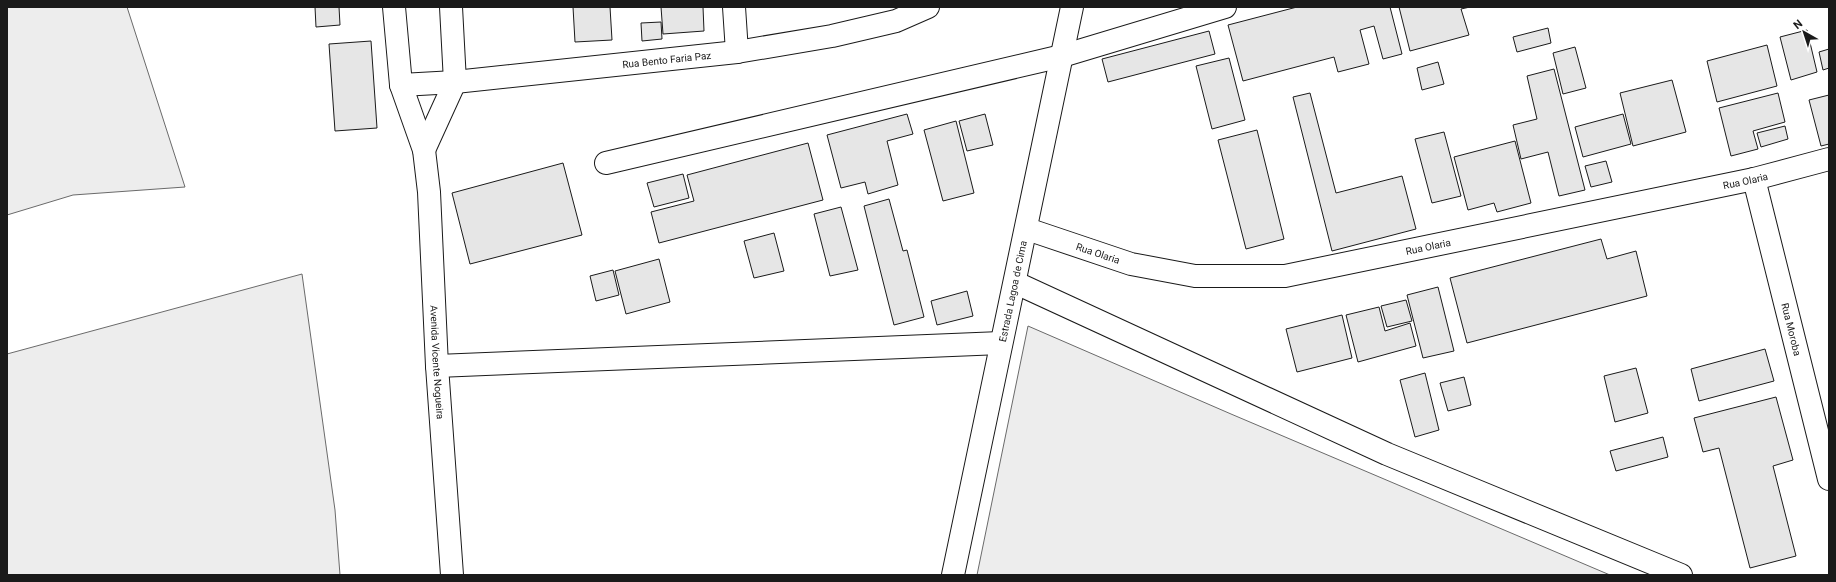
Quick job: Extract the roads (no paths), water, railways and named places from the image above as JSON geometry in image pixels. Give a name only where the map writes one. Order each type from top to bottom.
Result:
[{"type":"street","name":"Avenida Vicente Nogueira","points":[[394,7],[401,85],[424,150],[429,192],[437,366],[452,575]]},
{"type":"street","points":[[424,150],[455,82],[451,7]]},
{"type":"street","points":[[734,7],[737,52]]},
{"type":"street","name":"Rua Bento Faria Paz","points":[[401,85],[455,82],[737,52],[832,36],[896,21],[928,7]]},
{"type":"street","name":"Estrada Lagoa de Cima","points":[[953,575],[1001,343],[1016,283],[1072,7]]},
{"type":"street","points":[[606,163],[1062,56],[1225,7]]},
{"type":"street","name":"Rua Olaria","points":[[1027,229],[1131,264],[1196,276],[1285,276],[1754,179],[1829,159]]},
{"type":"street","name":"Rua Moroba","points":[[1754,179],[1829,479]]},
{"type":"street","points":[[1016,283],[1388,454],[1681,575]]},
{"type":"street","points":[[437,366],[1001,343]]}]
